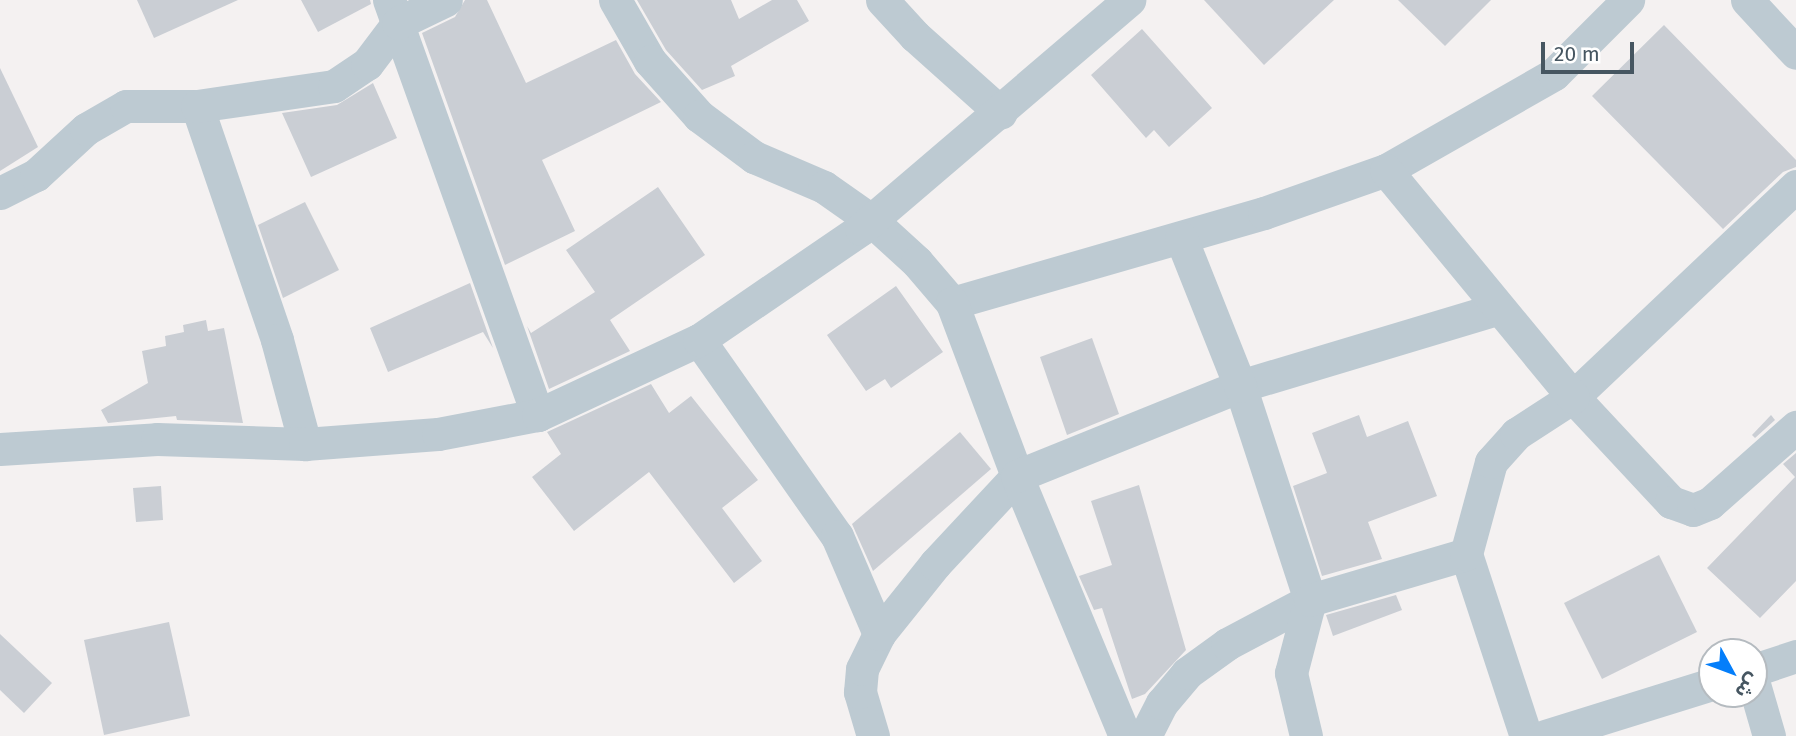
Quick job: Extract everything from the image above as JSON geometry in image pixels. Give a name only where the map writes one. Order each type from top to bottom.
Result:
[{"type":"street","points":[[394,11],[446,0]]},
{"type":"street","points":[[615,0],[656,69],[725,139],[824,187],[871,220],[917,262],[952,303],[1017,475],[1125,736]]},
{"type":"street","points":[[882,0],[915,36],[1002,113]]},
{"type":"street","points":[[0,449],[157,439],[305,444],[438,434],[538,415],[699,340],[871,220],[1002,113],[1129,0]]},
{"type":"street","points":[[952,303],[1181,238],[1386,170],[1553,74],[1628,0]]},
{"type":"street","points":[[1746,0],[1796,53]]},
{"type":"street","points":[[0,193],[36,175],[86,129],[114,111],[142,105],[197,106],[334,86],[367,64],[394,11]]},
{"type":"street","points":[[394,11],[538,415]]},
{"type":"street","points":[[197,106],[277,340],[305,444]]},
{"type":"street","points":[[1386,170],[1497,309],[1573,397],[1671,502],[1693,510],[1710,503],[1796,427]]},
{"type":"street","points":[[1526,736],[1466,554],[1491,462],[1516,434],[1573,397],[1796,186]]},
{"type":"street","points":[[1181,238],[1240,386],[1310,600],[1291,673],[1306,736]]},
{"type":"street","points":[[873,736],[860,692],[862,669],[878,634],[1017,475],[1240,386],[1497,309]]},
{"type":"street","points":[[699,340],[837,536],[878,634]]},
{"type":"street","points":[[1145,736],[1162,703],[1187,673],[1227,645],[1310,600],[1466,554]]},
{"type":"street","points":[[1768,665],[1796,656]]},
{"type":"street","points":[[1545,736],[1698,688]]},
{"type":"street","points":[[1761,708],[1769,736]]},
{"type":"building","points":[[137,0],[238,0],[154,38]]},
{"type":"building","points":[[301,0],[370,0],[371,4],[318,32]]},
{"type":"building","points":[[465,0],[487,0],[526,83],[616,40],[635,74],[661,102],[542,160],[575,231],[505,265],[422,33],[455,17]]},
{"type":"building","points":[[637,0],[731,0],[739,19],[772,0],[797,0],[809,21],[731,66],[735,76],[702,90],[666,50]]},
{"type":"building","points":[[1204,0],[1334,0],[1264,65]]},
{"type":"building","points":[[1398,0],[1491,0],[1445,46]]},
{"type":"building","points":[[1664,25],[1796,160],[1796,167],[1783,172],[1723,229],[1592,96]]},
{"type":"building","points":[[1142,29],[1212,108],[1169,147],[1154,130],[1146,138],[1091,75]]},
{"type":"building","points":[[0,68],[38,147],[0,171]]},
{"type":"building","points":[[373,83],[397,138],[311,177],[282,113],[337,105]]},
{"type":"building","points":[[658,187],[705,255],[610,320],[630,351],[549,389],[527,326],[531,333],[595,292],[566,250]]},
{"type":"building","points":[[305,202],[339,270],[283,298],[258,225]]},
{"type":"building","points":[[470,283],[493,348],[483,332],[388,372],[370,328]]},
{"type":"building","points":[[896,286],[943,352],[891,388],[885,379],[866,391],[827,335]]},
{"type":"building","points":[[206,320],[208,331],[224,328],[243,423],[177,420],[176,416],[108,423],[101,410],[148,383],[142,351],[166,346],[165,336],[184,332],[183,325]]},
{"type":"building","points":[[1092,338],[1119,414],[1067,435],[1040,357]]},
{"type":"building","points":[[651,384],[669,413],[691,396],[758,480],[722,508],[762,561],[734,583],[649,472],[574,531],[532,477],[561,454],[547,432]]},
{"type":"building","points":[[1359,415],[1367,437],[1408,421],[1437,496],[1368,522],[1382,559],[1322,576],[1293,486],[1327,473],[1312,433]]},
{"type":"building","points":[[1771,415],[1775,420],[1755,438],[1752,435]]},
{"type":"building","points":[[960,432],[991,469],[873,571],[852,524]]},
{"type":"building","points":[[1796,453],[1796,581],[1760,618],[1707,568],[1795,477],[1783,464]]},
{"type":"building","points":[[1139,485],[1186,650],[1145,694],[1132,699],[1102,608],[1094,610],[1079,576],[1112,565],[1091,501]]},
{"type":"building","points":[[161,486],[163,520],[136,522],[133,488]]},
{"type":"building","points":[[1659,555],[1697,632],[1602,679],[1564,603]]},
{"type":"building","points":[[1396,595],[1402,610],[1333,636],[1326,615]]},
{"type":"building","points":[[169,622],[190,716],[104,735],[84,640]]},
{"type":"building","points":[[0,634],[52,683],[24,713],[0,690]]}]
